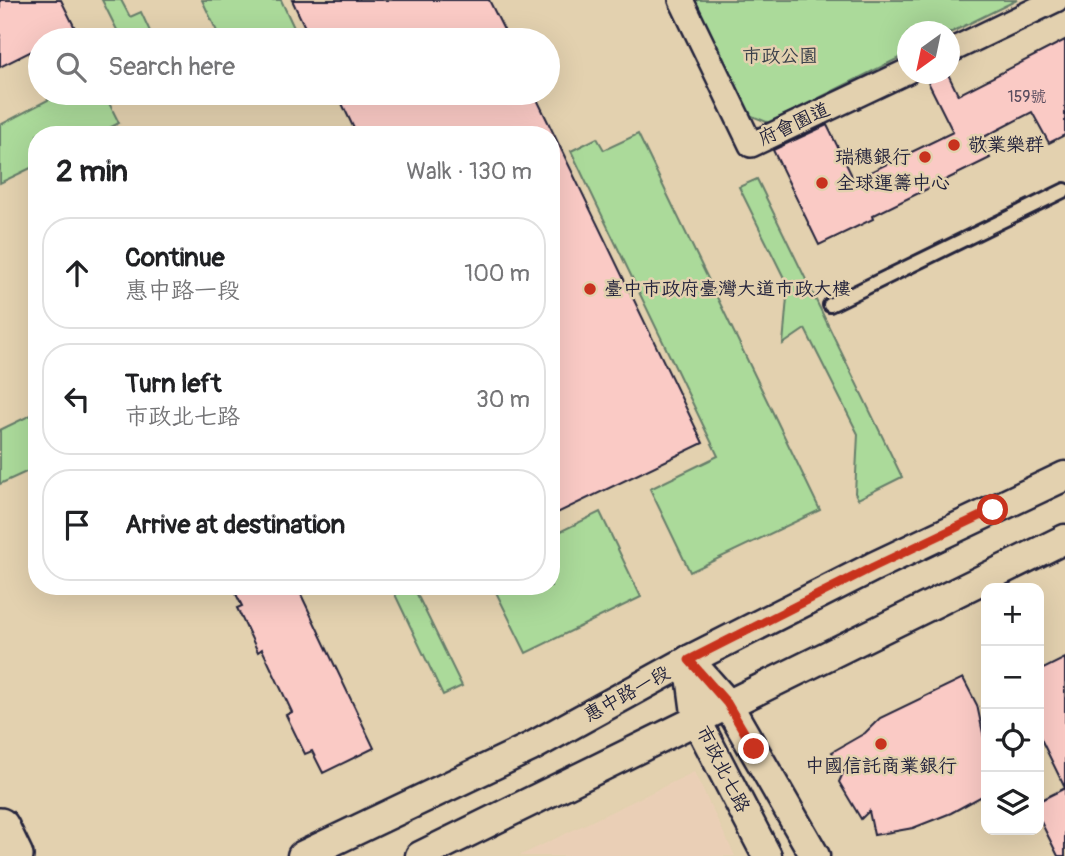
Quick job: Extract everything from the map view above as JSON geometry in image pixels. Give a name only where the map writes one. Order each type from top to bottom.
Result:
[{"type":"main road","points":[[0,827],[14,856]]},
{"type":"street","name":"府會園道","points":[[681,0],[751,145],[897,76]]},
{"type":"street","points":[[960,46],[1056,0]]},
{"type":"street","name":"惠中路一段","points":[[302,856],[531,747],[689,660],[873,567],[1065,477]]},
{"type":"street","points":[[421,856],[697,721],[727,703],[1065,539]]},
{"type":"street","name":"市政北七路","points":[[689,660],[727,703],[815,856]]},
{"type":"street","name":"市政北七路","points":[[689,660],[697,721],[767,856]]},
{"type":"lane","points":[[830,305],[1065,190]]},
{"type":"shaded area","points":[[694,772],[735,856],[519,856]]},
{"type":"green space","points":[[102,0],[121,0],[130,17],[141,12],[148,28],[116,28]]},
{"type":"green space","points":[[202,0],[281,0],[294,28],[215,28]]},
{"type":"green space","name":"市政公園","points":[[690,0],[1017,0],[960,28],[960,21],[897,21],[897,59],[769,123],[747,114]]},
{"type":"green space","points":[[38,105],[110,105],[119,123],[113,126],[28,126],[28,169],[0,183],[0,125]]},
{"type":"green space","points":[[638,134],[820,510],[690,572],[650,489],[718,456],[571,151],[597,138],[604,150]]},
{"type":"green space","points":[[757,179],[902,477],[858,499],[855,493],[858,434],[805,329],[783,344],[788,286],[739,187]]},
{"type":"green space","points":[[28,416],[28,471],[0,484],[0,430]]},
{"type":"green space","points":[[600,512],[641,597],[526,653],[497,595],[560,595],[560,532]]},
{"type":"green space","points":[[395,595],[417,595],[462,686],[443,695]]},
{"type":"building","points":[[0,0],[61,0],[75,28],[28,28],[28,53],[0,67]]},
{"type":"building","points":[[292,0],[489,0],[503,28],[305,28]]},
{"type":"building","points":[[1065,40],[1065,135],[1049,143],[1032,112],[980,139],[990,158],[819,245],[773,150],[827,125],[854,180],[953,132],[929,84],[953,84],[958,95]]},
{"type":"building","name":"臺中市政府臺灣大道市政大樓","points":[[343,105],[540,105],[550,126],[353,126]]},
{"type":"building","name":"臺中市政府臺灣大道市政大樓","points":[[560,147],[703,443],[560,512]]},
{"type":"building","points":[[236,595],[301,595],[374,748],[323,773],[312,751],[305,754],[286,715],[292,712],[262,649],[258,652],[237,608],[242,606]]},
{"type":"building","points":[[1065,658],[1065,788],[1044,745],[1044,668]]},
{"type":"building","points":[[963,678],[977,705],[981,724],[981,797],[951,813],[913,828],[874,835],[869,811],[861,819],[839,782],[844,771],[832,752],[865,733],[880,718]]},
{"type":"building","points":[[1065,788],[1065,856],[1058,856],[1044,828],[1044,798]]},
{"type":"place","name":"敬業樂群","points":[[954,145]]},
{"type":"place","name":"瑞穗銀行","points":[[925,157]]},
{"type":"place","name":"全球運籌中心","points":[[822,183]]},
{"type":"place","name":"臺中市政府臺灣大道市政大樓","points":[[590,289]]},
{"type":"place","name":"中國信託商業銀行","points":[[881,744]]},
{"type":"route","points":[[754,749],[727,703],[689,660],[993,510]]}]
